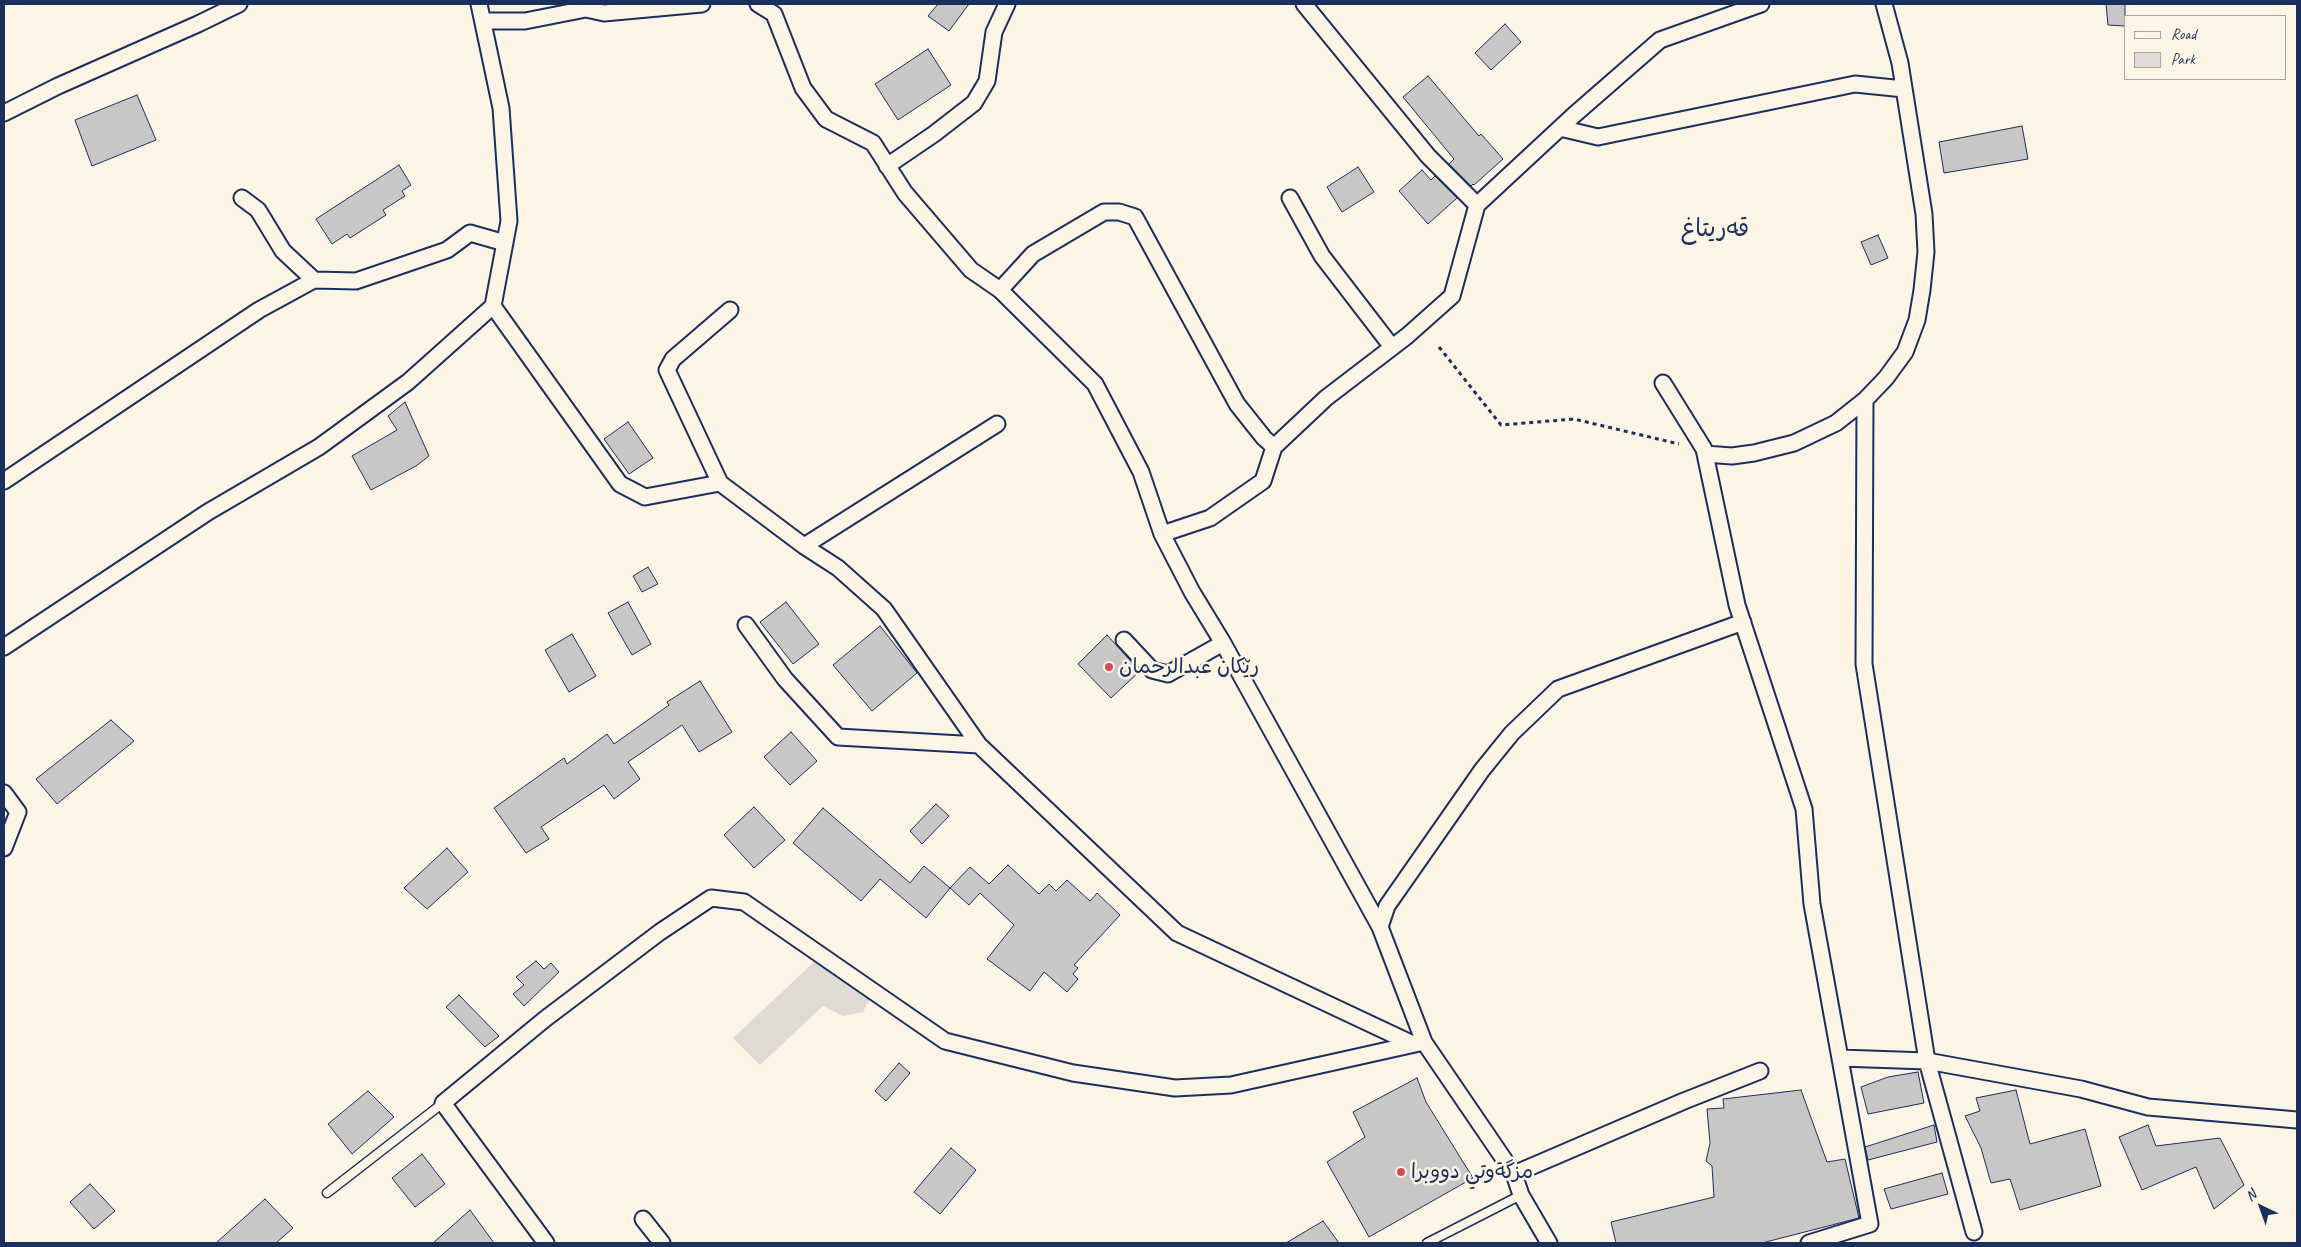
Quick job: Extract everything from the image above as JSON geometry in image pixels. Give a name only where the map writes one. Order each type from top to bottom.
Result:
[{"type":"street","points":[[4,113],[58,86],[239,4]]},
{"type":"street","points":[[4,647],[208,512],[319,447],[408,382],[493,306],[509,221],[501,108],[479,4]]},
{"type":"street","points":[[483,21],[525,21],[586,9],[604,13],[702,4]]},
{"type":"street","points":[[758,4],[774,14],[803,88],[826,119],[873,143],[905,193],[971,270],[1000,290],[1095,384],[1141,472],[1162,534],[1192,592],[1223,643],[1380,927],[1419,1042],[1514,1174],[1521,1195],[1548,1243]]},
{"type":"street","points":[[887,166],[934,134],[974,103],[987,81],[994,32],[1007,4]]},
{"type":"street","points":[[1304,4],[1428,156],[1477,205]]},
{"type":"street","points":[[1162,534],[1210,518],[1263,481],[1274,447],[1326,398],[1392,347],[1452,296],[1477,205],[1560,128],[1660,40],[1761,4]]},
{"type":"street","points":[[1705,452],[1732,456],[1754,453],[1794,442],[1836,423],[1865,400],[1886,378],[1905,352],[1917,320],[1922,290],[1926,252],[1924,214],[1900,63],[1884,4]]},
{"type":"street","points":[[1560,128],[1598,137],[1855,84],[1904,89]]},
{"type":"street","points":[[242,198],[258,210],[283,251],[314,280]]},
{"type":"street","points":[[1290,198],[1322,256],[1392,347]]},
{"type":"street","points":[[1000,290],[1034,254],[1104,212],[1119,212],[1136,217],[1237,404],[1264,438],[1274,447]]},
{"type":"street","points":[[4,481],[259,310],[314,280],[356,281],[447,250],[470,233],[505,243]]},
{"type":"street","points":[[493,306],[620,484],[645,496],[720,484]]},
{"type":"street","points":[[730,310],[673,359],[667,370],[720,484],[804,546],[838,568],[884,609],[978,745],[1176,933],[1419,1042]]},
{"type":"street","points":[[1663,383],[1705,452],[1737,605],[1804,809],[1812,904],[1870,1224],[1809,1243]]},
{"type":"street","points":[[1865,400],[1864,664],[1928,1061],[1974,1232]]},
{"type":"street","points":[[804,546],[996,424]]},
{"type":"street","points":[[1380,927],[1386,906],[1482,770],[1512,733],[1558,689],[1743,622]]},
{"type":"street","points":[[746,625],[784,679],[838,737],[978,745]]},
{"type":"street","points":[[1124,640],[1152,670],[1168,674],[1223,643]]},
{"type":"street","points":[[4,793],[18,812],[4,848]]},
{"type":"street","points":[[546,1243],[443,1103],[545,1019],[660,932],[711,898],[744,902],[944,1041],[1073,1074],[1175,1088],[1231,1085],[1419,1042]]},
{"type":"street","points":[[1840,1058],[1928,1061],[2081,1089],[2148,1107],[2297,1120]]},
{"type":"street","points":[[1514,1174],[1760,1071]]},
{"type":"street","points":[[642,1218],[662,1243]]},
{"type":"lane","points":[[327,1193],[443,1103]]},
{"type":"lane","points":[[1427,1243],[1521,1195]]},
{"type":"path","points":[[1439,347],[1501,425],[1574,419],[1705,452]]},
{"type":"green space","points":[[814,962],[870,999],[863,1012],[843,1016],[823,1006],[760,1065],[733,1038]]},
{"type":"building","points":[[938,4],[969,4],[949,31],[928,16]]},
{"type":"building","points":[[2106,4],[2125,4],[2124,26],[2108,25]]},
{"type":"building","points":[[1505,24],[1521,42],[1491,70],[1475,53]]},
{"type":"building","points":[[928,49],[951,85],[898,120],[875,84]]},
{"type":"building","points":[[1428,76],[1479,136],[1481,134],[1503,159],[1474,185],[1471,186],[1449,164],[1454,159],[1403,97]]},
{"type":"building","points":[[137,95],[156,140],[92,166],[75,120]]},
{"type":"building","points":[[2022,126],[2028,159],[1944,173],[1939,142]]},
{"type":"building","points":[[399,165],[411,185],[402,191],[405,196],[383,210],[386,215],[350,238],[347,234],[332,244],[316,219]]},
{"type":"building","points":[[1358,167],[1374,192],[1342,212],[1327,187]]},
{"type":"building","points":[[1422,170],[1431,180],[1435,176],[1457,198],[1428,224],[1399,191]]},
{"type":"building","points":[[1878,235],[1888,258],[1871,265],[1861,242]]},
{"type":"building","points":[[405,402],[429,456],[416,466],[371,490],[352,456],[397,430],[388,416]]},
{"type":"building","points":[[628,422],[653,458],[629,474],[604,439]]},
{"type":"building","points":[[648,567],[658,584],[642,592],[633,576]]},
{"type":"building","points":[[628,602],[651,644],[632,655],[608,613]]},
{"type":"building","points":[[786,602],[819,644],[793,664],[760,622]]},
{"type":"building","points":[[880,626],[917,673],[872,711],[833,665]]},
{"type":"building","points":[[572,634],[596,676],[569,692],[545,650]]},
{"type":"building","name":"رێكان عبدالرحمان","points":[[1107,635],[1140,671],[1111,698],[1078,664]]},
{"type":"building","points":[[700,681],[732,732],[699,752],[682,725],[628,762],[640,779],[614,799],[604,785],[541,827],[549,839],[526,853],[494,808],[564,758],[567,764],[607,734],[614,744],[669,705],[667,702]]},
{"type":"building","points":[[111,720],[134,741],[57,804],[36,779]]},
{"type":"building","points":[[791,732],[817,761],[790,785],[764,757]]},
{"type":"building","points":[[936,804],[949,816],[922,844],[910,831]]},
{"type":"building","points":[[754,807],[785,840],[754,868],[724,835]]},
{"type":"building","points":[[823,808],[910,883],[924,866],[950,888],[926,918],[880,879],[861,901],[793,843]]},
{"type":"building","points":[[447,848],[468,872],[427,909],[404,888]]},
{"type":"building","points":[[1008,865],[1039,894],[1049,884],[1056,891],[1067,880],[1090,901],[1097,893],[1120,915],[1074,965],[1078,968],[1073,974],[1078,979],[1067,992],[1044,972],[1030,991],[987,959],[1014,925],[980,893],[969,905],[950,888],[970,867],[989,884]]},
{"type":"building","points":[[536,961],[544,969],[551,963],[559,972],[524,1006],[513,994],[524,985],[516,977]]},
{"type":"building","points":[[459,995],[499,1036],[485,1047],[446,1007]]},
{"type":"building","points":[[899,1063],[910,1073],[886,1101],[875,1091]]},
{"type":"building","points":[[1918,1072],[1924,1103],[1868,1114],[1861,1087],[1888,1077]]},
{"type":"building","points":[[1417,1078],[1426,1102],[1473,1178],[1369,1237],[1327,1162],[1365,1137],[1353,1112]]},
{"type":"building","points":[[1801,1090],[1827,1162],[1845,1159],[1859,1218],[1762,1243],[1616,1243],[1611,1222],[1714,1197],[1712,1166],[1706,1161],[1710,1143],[1707,1109],[1724,1108],[1723,1099]]},
{"type":"building","points":[[2016,1090],[2030,1144],[2085,1129],[2101,1186],[2020,1210],[2010,1179],[1991,1183],[1981,1148],[1965,1116],[1980,1111],[1976,1098]]},
{"type":"building","points":[[368,1091],[394,1117],[352,1154],[328,1124]]},
{"type":"building","points":[[1934,1125],[1937,1142],[1868,1160],[1865,1147]]},
{"type":"building","points":[[2148,1125],[2156,1146],[2220,1138],[2244,1185],[2214,1209],[2196,1167],[2142,1190],[2119,1137]]},
{"type":"building","points":[[951,1148],[976,1170],[940,1214],[914,1192]]},
{"type":"building","points":[[422,1154],[445,1184],[415,1207],[392,1178]]},
{"type":"building","points":[[1942,1173],[1948,1194],[1891,1209],[1884,1189]]},
{"type":"building","points":[[90,1184],[115,1211],[94,1229],[70,1202]]},
{"type":"building","points":[[265,1199],[293,1228],[276,1243],[216,1243]]},
{"type":"building","points":[[470,1210],[494,1243],[433,1243]]},
{"type":"building","points":[[1323,1221],[1339,1243],[1286,1243]]},
{"type":"place","name":"رێكان عبدالرحمان","points":[[1109,667]]},
{"type":"place","name":"مزگةوتي دووبرا","points":[[1401,1172]]},
{"type":"district","name":"قەریتاغ","points":[[1715,230]]}]
